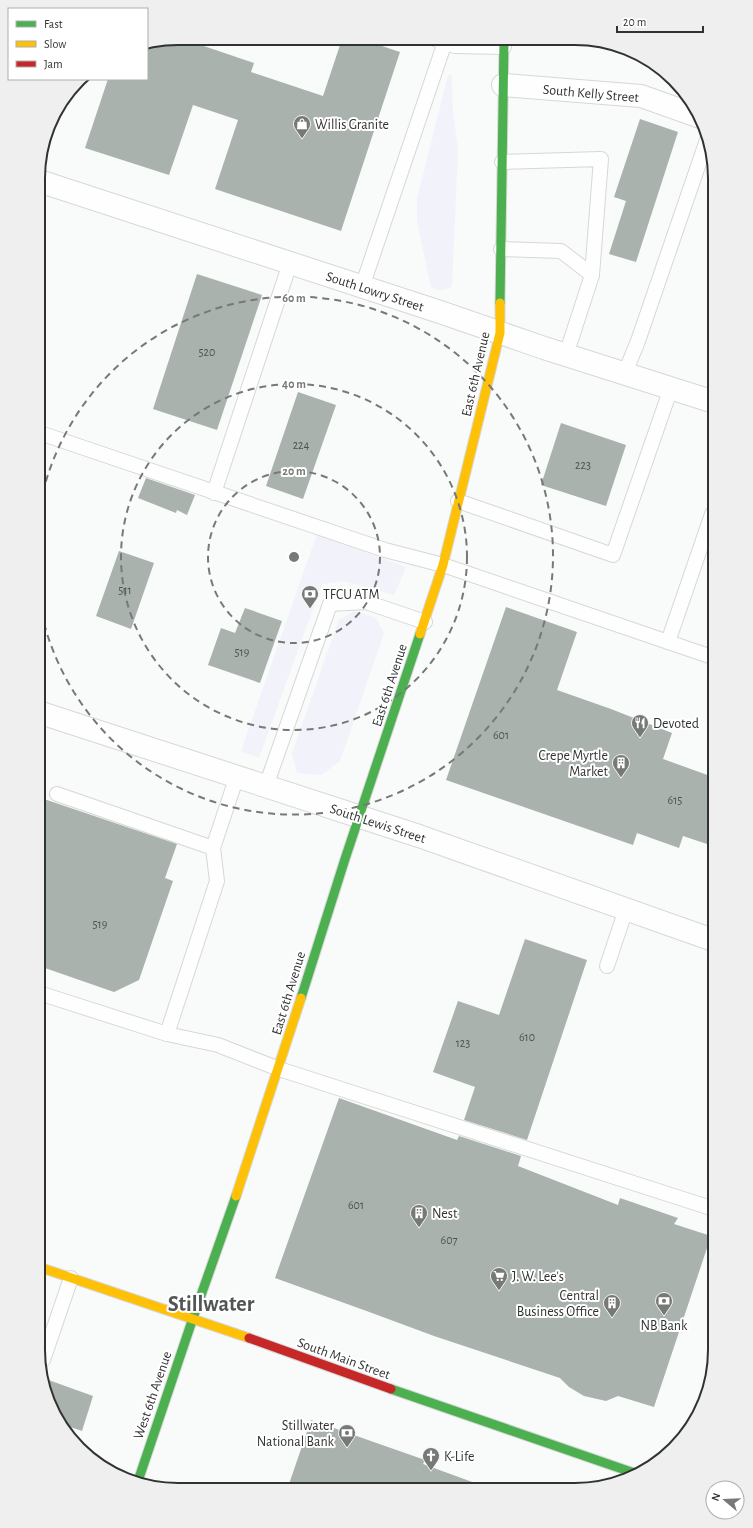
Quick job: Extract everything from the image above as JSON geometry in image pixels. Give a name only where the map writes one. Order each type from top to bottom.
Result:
[{"type":"main road","name":"East 6th Avenue","points":[[193,1318],[215,1259],[279,1069],[345,859],[443,565],[500,333],[504,45]]},
{"type":"main road","name":"South Main Street","points":[[45,1269],[193,1318],[461,1414],[629,1471]]},
{"type":"main road","name":"West 6th Avenue","points":[[135,1476],[193,1318]]},
{"type":"street","name":"South Kelly Street","points":[[503,85],[641,96],[691,114]]},
{"type":"street","name":"South Lowry Street","points":[[45,183],[566,355],[708,400]]},
{"type":"street","name":"South Lewis Street","points":[[45,713],[360,817],[708,938]]},
{"type":"lane","points":[[362,287],[439,45]]},
{"type":"lane","points":[[452,45],[471,45]]},
{"type":"lane","points":[[625,374],[638,341],[704,148]]},
{"type":"lane","points":[[502,162],[601,159],[592,275],[566,355]]},
{"type":"lane","points":[[501,249],[561,251],[592,275]]},
{"type":"lane","points":[[214,492],[290,263]]},
{"type":"lane","points":[[458,501],[613,555],[671,388]]},
{"type":"lane","points":[[45,435],[385,550],[443,565],[708,656]]},
{"type":"lane","points":[[668,642],[708,526]]},
{"type":"lane","points":[[266,786],[330,604],[366,602],[425,622]]},
{"type":"lane","points":[[167,1034],[217,881],[213,848],[237,776]]},
{"type":"lane","points":[[57,794],[213,848]]},
{"type":"lane","points":[[607,966],[626,910]]},
{"type":"lane","points":[[45,995],[167,1034],[218,1045],[279,1069],[708,1207]]},
{"type":"lane","points":[[45,1354],[71,1278]]},
{"type":"shaded area","points":[[448,75],[452,75],[453,111],[458,150],[452,286],[442,290],[431,287],[417,221],[417,199]]},
{"type":"shaded area","points":[[317,534],[406,567],[394,595],[343,581],[322,584],[259,758],[241,751]]},
{"type":"shaded area","points":[[354,611],[375,617],[384,633],[340,761],[321,775],[297,773],[292,753],[339,620]]},
{"type":"building","name":"Willis Granite","points":[[201,45],[254,63],[251,72],[323,96],[340,45],[379,45],[400,52],[341,231],[215,189],[238,120],[193,105],[169,175],[85,148],[108,80],[148,80],[148,49],[160,46]]},
{"type":"building","points":[[640,119],[678,132],[636,262],[609,254],[626,201],[614,197]]},
{"type":"building","points":[[197,274],[262,295],[217,430],[153,409]]},
{"type":"building","points":[[298,392],[336,405],[303,499],[266,486]]},
{"type":"building","points":[[561,423],[626,445],[606,506],[541,485]]},
{"type":"building","points":[[146,478],[195,495],[187,515],[177,510],[176,513],[138,498]]},
{"type":"building","points":[[119,551],[154,563],[131,629],[96,616]]},
{"type":"building","points":[[506,607],[577,632],[557,690],[672,733],[663,759],[708,775],[708,844],[683,836],[679,848],[637,833],[633,845],[446,780]]},
{"type":"building","points":[[245,608],[282,621],[260,683],[208,665],[221,628],[235,633]]},
{"type":"building","points":[[45,799],[177,844],[165,878],[173,881],[139,980],[114,992],[45,968]]},
{"type":"building","points":[[525,939],[587,960],[527,1140],[464,1120],[475,1087],[433,1072],[458,1001],[499,1015]]},
{"type":"building","points":[[339,1098],[457,1140],[459,1136],[521,1156],[518,1166],[618,1205],[620,1198],[678,1218],[674,1224],[708,1235],[708,1245],[654,1407],[618,1396],[606,1401],[584,1396],[569,1387],[560,1378],[434,1336],[275,1278]]},
{"type":"building","points":[[49,1380],[93,1396],[82,1431],[69,1426],[67,1424],[52,1393]]},
{"type":"building","name":"Stillwater National Bank","points":[[311,1420],[425,1460],[423,1464],[475,1483],[289,1483]]},
{"type":"traffic: fast","points":[[500,303],[504,45]]},
{"type":"traffic: fast","points":[[301,998],[345,859],[420,634]]},
{"type":"traffic: fast","points":[[139,1477],[236,1196]]},
{"type":"traffic: fast","points":[[391,1389],[629,1471]]},
{"type":"traffic: slow","points":[[420,634],[443,565],[500,333],[500,303]]},
{"type":"traffic: slow","points":[[236,1196],[301,998]]},
{"type":"traffic: slow","points":[[45,1269],[249,1338]]},
{"type":"traffic: jam","points":[[249,1338],[391,1389]]},
{"type":"place","name":"Willis Granite","points":[[302,139]]},
{"type":"place","name":"TFCU ATM","points":[[310,609]]},
{"type":"place","name":"Devoted","points":[[640,738]]},
{"type":"place","name":"Crepe Myrtle Market","points":[[621,778]]},
{"type":"place","name":"Nest","points":[[419,1228]]},
{"type":"place","name":"J. W. Lee's","points":[[499,1291]]},
{"type":"place","name":"NB Bank","points":[[664,1316]]},
{"type":"place","name":"Central Business Office","points":[[612,1318]]},
{"type":"place","name":"Stillwater National Bank","points":[[347,1448]]},
{"type":"place","name":"K-Life","points":[[431,1471]]},
{"type":"district","name":"Stillwater","points":[[211,1303]]}]
